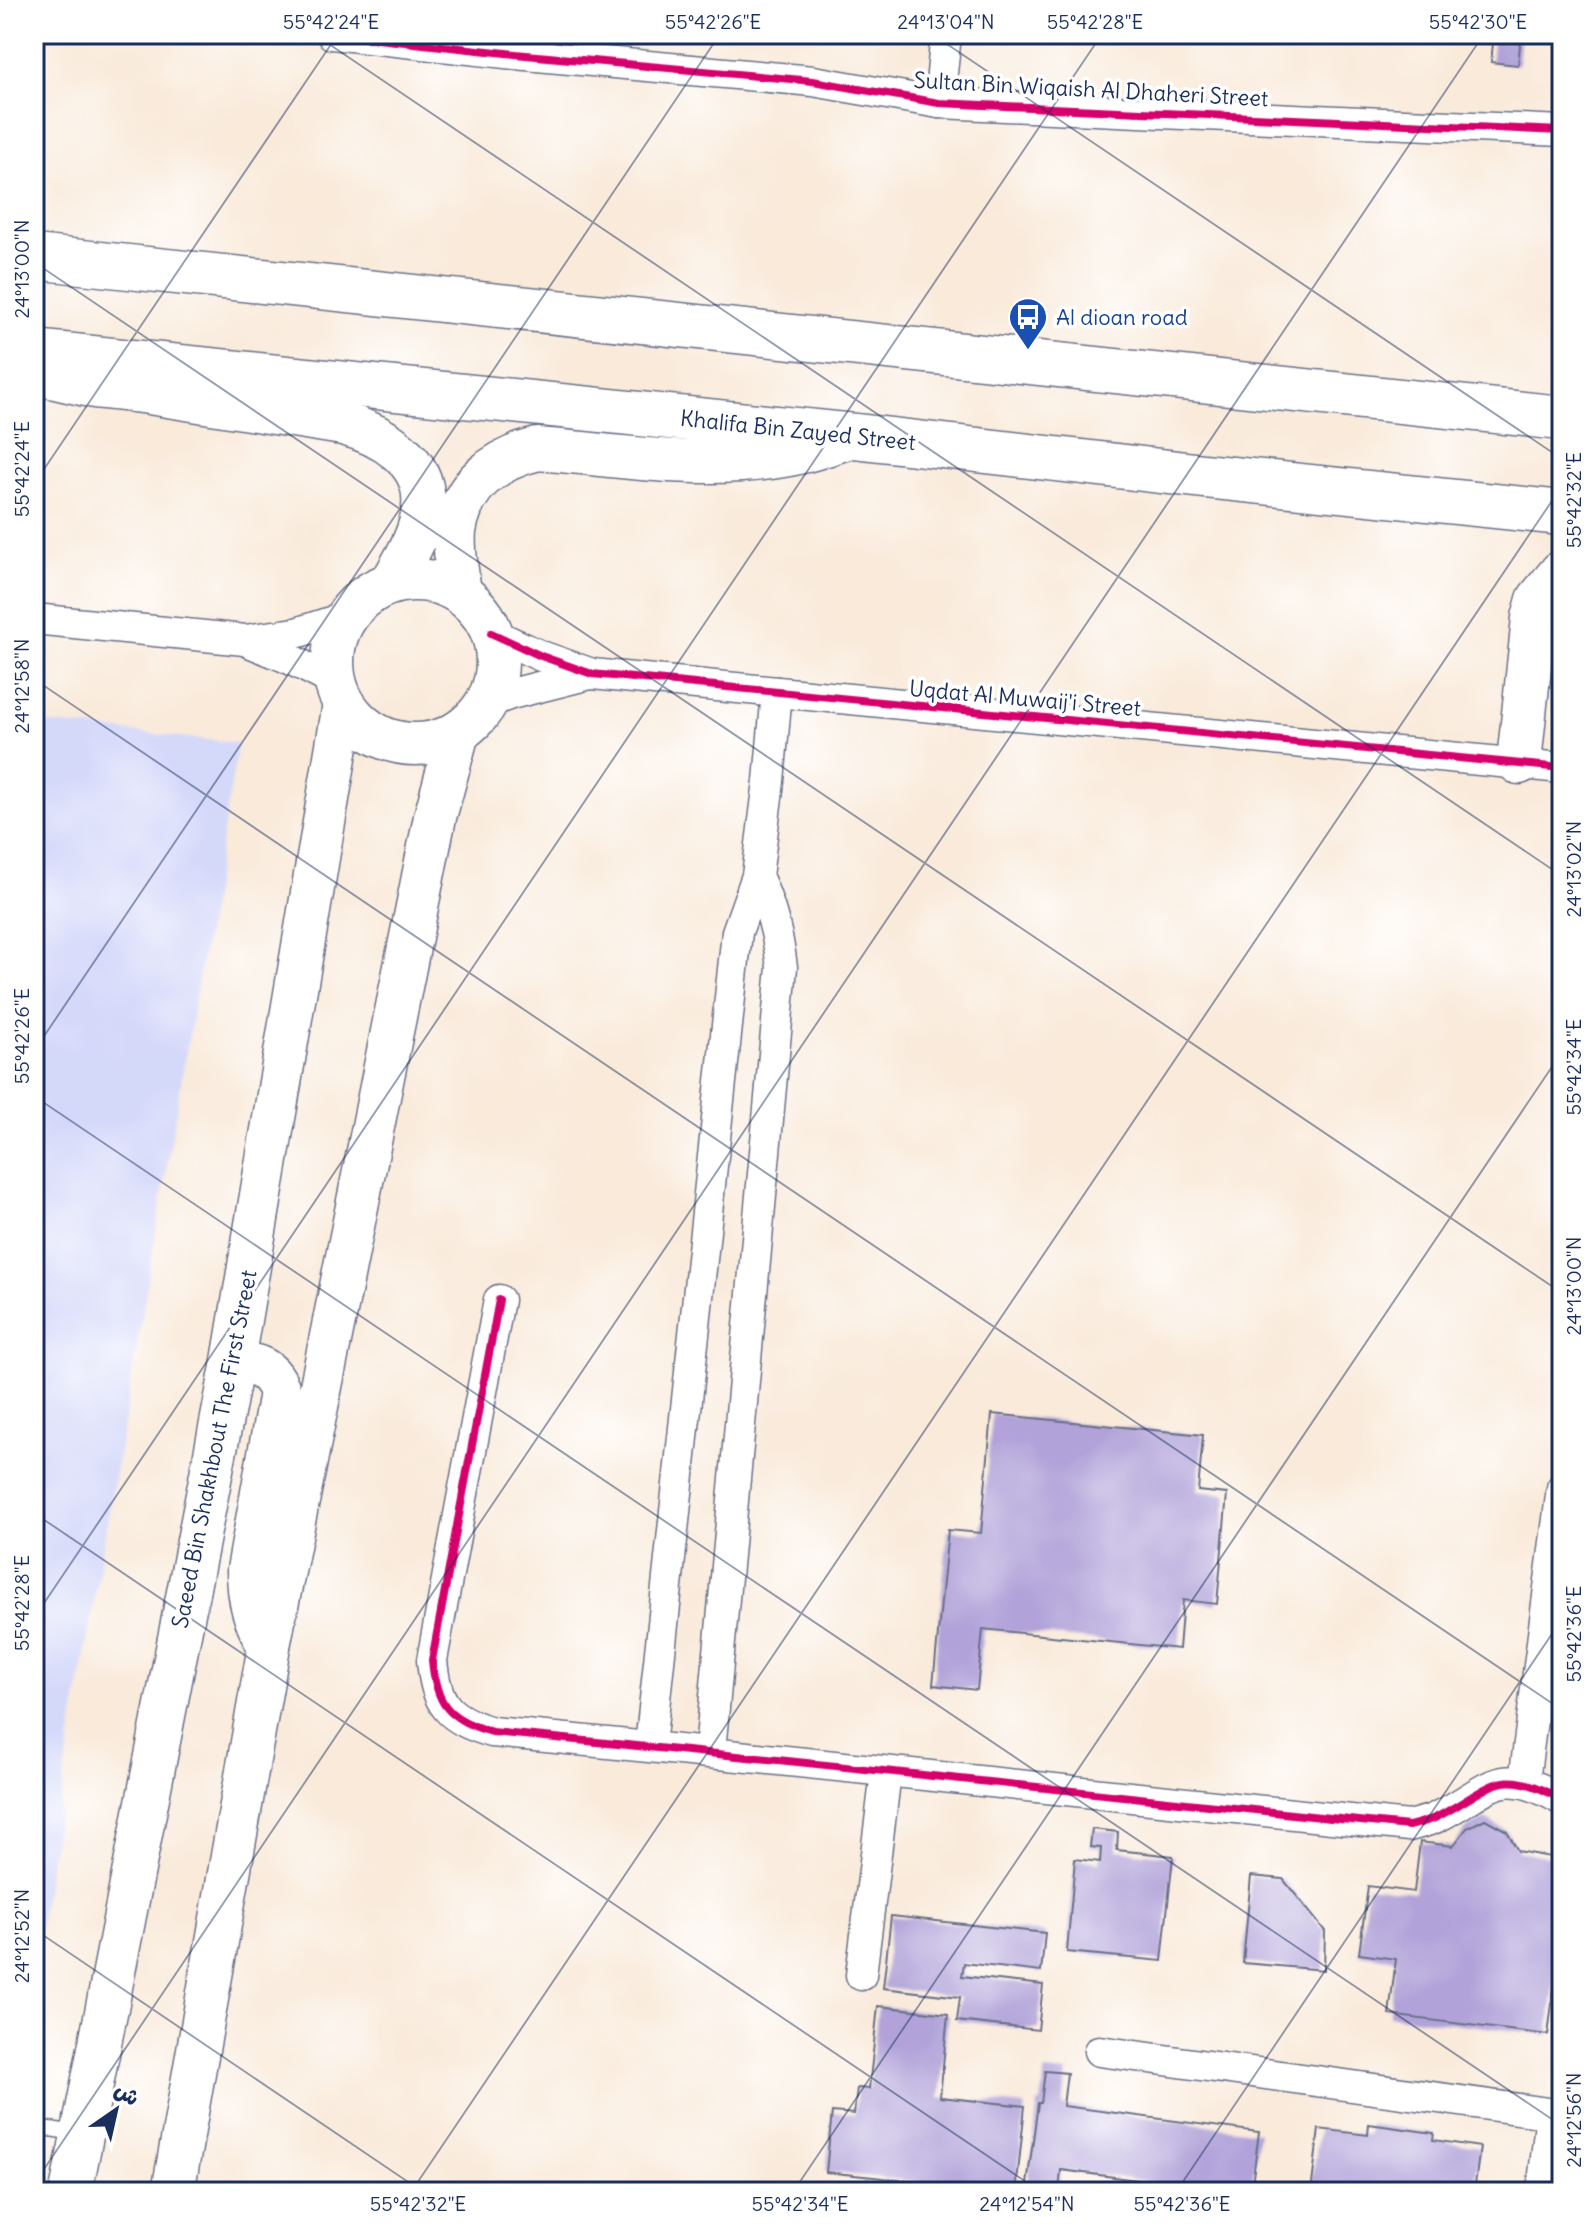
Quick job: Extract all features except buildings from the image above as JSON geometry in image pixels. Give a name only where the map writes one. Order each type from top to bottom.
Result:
[{"type":"highway","points":[[34,257],[1562,418]]},
{"type":"highway","name":"Khalifa Bin Zayed Street","points":[[34,352],[855,436],[1562,513]]},
{"type":"highway","points":[[1519,762],[1534,618],[1539,600],[1562,572]]},
{"type":"main road","points":[[34,373],[95,387],[343,424],[364,429],[383,439],[409,460],[422,482],[423,506],[417,532],[392,582]]},
{"type":"main road","points":[[460,593],[455,532],[461,508],[474,486],[492,468],[514,455],[538,449],[728,462],[772,458],[855,436]]},
{"type":"main road","points":[[415,580],[439,584],[460,593],[484,618],[497,656],[495,680],[479,715],[458,733],[427,744],[395,742],[366,728],[339,693],[332,660],[336,637],[346,617],[366,595],[392,582],[415,580]]},
{"type":"main road","name":"Saeed Bin Shakhbout The First Street","points":[[71,2192],[232,1367],[339,693]]},
{"type":"main road","points":[[173,2192],[269,1646],[435,817],[458,733]]},
{"type":"main road","points":[[232,1367],[244,1363],[257,1365],[268,1371],[280,1393],[248,1570],[252,1610],[269,1646]]},
{"type":"street","name":"Sultan Bin Wiqaish Al Dhaheri Street","points":[[332,34],[813,81],[939,103],[1562,131]]},
{"type":"street","points":[[939,103],[946,34]]},
{"type":"street","points":[[34,619],[245,640],[296,633],[346,617]]},
{"type":"street","name":"Uqdat Al Muwaij'i Street","points":[[491,633],[541,656],[592,674],[1562,768]]},
{"type":"street","points":[[245,640],[290,659],[339,693]]},
{"type":"street","name":"Uqdat Al Muwaij'i Street","points":[[487,703],[592,674]]},
{"type":"street","points":[[650,1746],[737,932],[757,876],[777,692]]},
{"type":"street","points":[[710,1751],[782,967],[779,935],[757,876]]},
{"type":"street","points":[[499,1300],[432,1660],[435,1686],[447,1710],[465,1724],[492,1732],[710,1751],[886,1773],[1409,1826],[1436,1818],[1482,1788],[1505,1781],[1524,1781],[1562,1800]]},
{"type":"street","points":[[1524,1781],[1558,1562],[1562,1488]]},
{"type":"street","points":[[861,1975],[886,1773]]},
{"type":"street","points":[[1099,2051],[1557,2115],[1542,2192]]},
{"type":"lane","points":[[34,2127],[83,2133]]},
{"type":"shaded area","points":[[34,722],[238,743],[34,1958]]},
{"type":"cycle path","points":[[332,34],[813,81],[939,103],[1562,131]]},
{"type":"cycle path","points":[[491,633],[541,656],[592,674],[1562,768]]},
{"type":"cycle path","points":[[499,1300],[432,1660],[441,1699],[465,1722],[492,1732],[1409,1826],[1436,1818],[1485,1789],[1510,1781],[1541,1789],[1562,1800]]},
{"type":"place","name":"Al dioan road","points":[[1028,351]]}]
